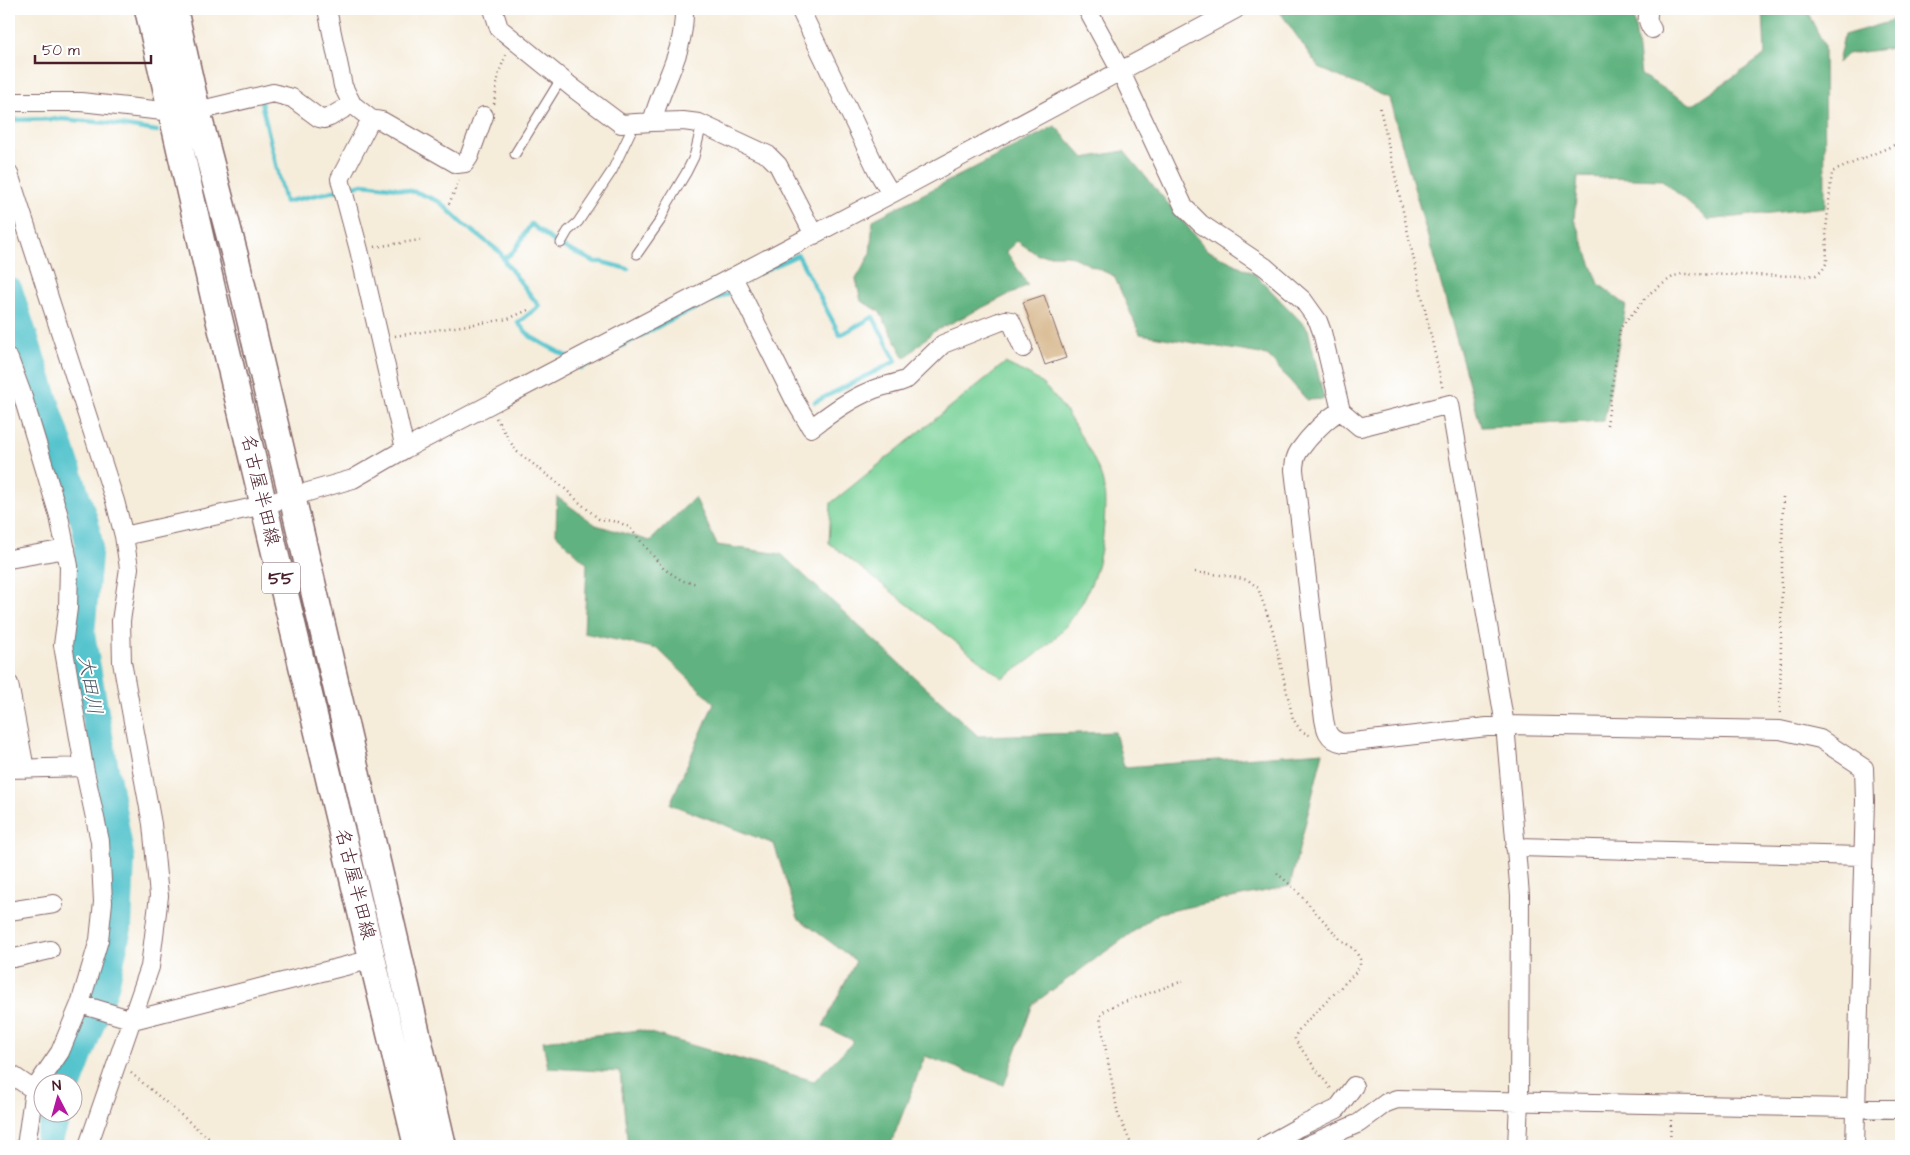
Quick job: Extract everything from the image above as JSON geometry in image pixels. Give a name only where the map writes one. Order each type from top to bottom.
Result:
[{"type":"main road","name":"名古屋半田線","points":[[148,9],[263,505],[417,1146]]},
{"type":"main road","name":"名古屋半田線","points":[[174,9],[197,111],[236,260],[292,496],[443,1146]]},
{"type":"street","points":[[327,9],[343,86],[352,104],[371,119],[382,121],[457,164],[462,164],[469,157],[484,116]]},
{"type":"street","points":[[493,9],[499,28],[561,79],[621,124],[682,121],[702,124],[768,155],[778,165],[814,235]]},
{"type":"street","points":[[652,122],[657,104],[679,52],[684,23],[684,9]]},
{"type":"street","points":[[800,9],[878,172],[891,194]]},
{"type":"street","points":[[1087,9],[1120,70],[1184,208],[1201,224],[1265,267],[1303,300],[1318,321],[1341,411],[1360,427],[1450,404],[1505,725],[1514,847],[1520,895],[1517,1146]]},
{"type":"street","points":[[124,536],[263,505],[353,479],[1236,9]]},
{"type":"street","points":[[1649,9],[1647,16],[1652,29]]},
{"type":"street","points":[[197,111],[273,93],[292,98],[319,118],[324,119],[352,104]]},
{"type":"street","points":[[9,102],[81,102],[172,112]]},
{"type":"street","points":[[371,119],[340,179],[359,250],[406,450]]},
{"type":"street","points":[[9,174],[115,501],[124,536],[129,568],[121,621],[122,662],[152,824],[159,896],[150,967],[88,1146]]},
{"type":"street","points":[[733,277],[795,401],[811,428],[836,409],[868,391],[900,383],[907,379],[943,344],[999,322],[1011,321],[1023,348]]},
{"type":"street","points":[[9,359],[22,394],[59,516],[66,549],[69,566],[68,608],[63,646],[84,767],[100,841],[103,902],[99,940],[80,1004],[60,1052],[46,1072]]},
{"type":"street","points":[[1341,411],[1331,415],[1298,452],[1294,462],[1322,705],[1327,734],[1336,742],[1344,743],[1505,725],[1780,730],[1820,739],[1864,768],[1865,801],[1855,1146]]},
{"type":"street","points":[[9,559],[66,549]]},
{"type":"street","points":[[9,684],[17,769],[84,767]]},
{"type":"street","points":[[1514,847],[1862,856]]},
{"type":"street","points":[[9,911],[54,904]]},
{"type":"street","points":[[9,957],[14,958],[50,950]]},
{"type":"street","points":[[80,1004],[133,1020],[373,959]]},
{"type":"street","points":[[9,1073],[32,1089]]},
{"type":"street","points":[[1264,1146],[1299,1126],[1336,1109],[1354,1086]]},
{"type":"street","points":[[1306,1146],[1359,1123],[1386,1103],[1397,1099],[1901,1109]]},
{"type":"street","points":[[26,1146],[32,1104]]},
{"type":"lane","points":[[515,154],[561,79]]},
{"type":"lane","points":[[561,243],[568,231],[578,222],[612,171],[631,131],[630,123]]},
{"type":"lane","points":[[637,254],[660,220],[694,157],[702,124]]},
{"type":"path","points":[[484,116],[490,117],[496,96],[495,87],[499,72],[512,39]]},
{"type":"path","points":[[1380,108],[1446,405]]},
{"type":"path","points":[[1607,425],[1620,328],[1650,293],[1674,276],[1682,274],[1816,275],[1822,271],[1826,262],[1826,230],[1832,172],[1901,142]]},
{"type":"path","points":[[449,204],[462,171],[462,164]]},
{"type":"path","points":[[359,250],[420,240]]},
{"type":"path","points":[[379,338],[508,319],[528,310]]},
{"type":"path","points":[[488,406],[516,450],[599,518],[618,522],[629,527],[664,569],[683,581],[698,584]]},
{"type":"path","points":[[1780,730],[1783,494]]},
{"type":"path","points":[[1195,572],[1248,580],[1258,588],[1274,631],[1293,719],[1301,731],[1311,736],[1319,737],[1327,734]]},
{"type":"path","points":[[1277,873],[1295,889],[1340,939],[1355,950],[1360,959],[1360,965],[1356,972],[1300,1028],[1295,1039],[1324,1081],[1342,1102]]},
{"type":"path","points":[[1132,1146],[1118,1114],[1100,1018],[1102,1013],[1110,1007],[1183,981]]},
{"type":"path","points":[[116,1068],[131,1073],[218,1146]]},
{"type":"path","points":[[1670,1146],[1672,1103]]},
{"type":"green space","points":[[1278,9],[1333,9],[1336,13],[1375,14],[1380,9],[1633,9],[1641,75],[1692,105],[1765,55],[1763,9],[1806,9],[1824,45],[1825,207],[1708,220],[1662,180],[1578,177],[1574,219],[1599,284],[1626,305],[1604,421],[1481,427],[1389,98],[1319,68]]},
{"type":"green space","points":[[1901,14],[1901,47],[1847,54],[1838,63],[1844,35],[1889,22]]},
{"type":"green space","points":[[1055,126],[1084,158],[1124,151],[1207,250],[1255,274],[1308,329],[1324,399],[1307,400],[1267,355],[1140,334],[1114,276],[1068,255],[1038,255],[1017,241],[1006,251],[1028,285],[933,332],[905,358],[879,311],[861,301],[856,279],[870,255],[873,220]]},
{"type":"green space","points":[[1005,363],[1037,380],[1051,393],[1064,410],[1087,446],[1100,472],[1105,507],[1101,550],[1095,574],[1086,595],[1074,615],[1060,633],[1043,649],[1002,678],[829,543],[831,503]]},
{"type":"green space","points":[[557,497],[596,525],[650,541],[695,497],[717,545],[781,554],[978,736],[1115,732],[1124,767],[1323,752],[1290,886],[1159,913],[1033,1004],[1004,1085],[925,1056],[890,1146],[628,1146],[620,1072],[548,1068],[543,1041],[640,1030],[814,1081],[854,1041],[823,1026],[856,961],[798,918],[774,844],[670,804],[714,703],[658,649],[584,633],[587,564],[556,534]]},
{"type":"building","points":[[1044,295],[1066,358],[1045,365],[1023,302]]},
{"type":"waterway","points":[[261,102],[285,202],[339,190]]},
{"type":"waterway","points":[[9,120],[61,119],[107,123],[157,131]]},
{"type":"waterway","points":[[346,188],[363,184],[391,187],[419,193],[440,202],[462,223],[500,252],[505,262],[539,306],[518,323],[531,337],[568,357]]},
{"type":"waterway","points":[[504,259],[515,250],[531,224],[557,244],[595,262],[628,269]]},
{"type":"waterway","points":[[759,273],[798,255],[840,335],[873,317],[896,361],[815,402]]},
{"type":"waterway","name":"大田川","points":[[9,291],[85,523],[89,544],[81,634],[121,860],[118,928],[105,986],[73,1072]]},
{"type":"waterway","points":[[576,364],[581,368],[670,320],[732,292]]},
{"type":"waterway","name":"大田川","points":[[47,1146],[55,1122]]}]
